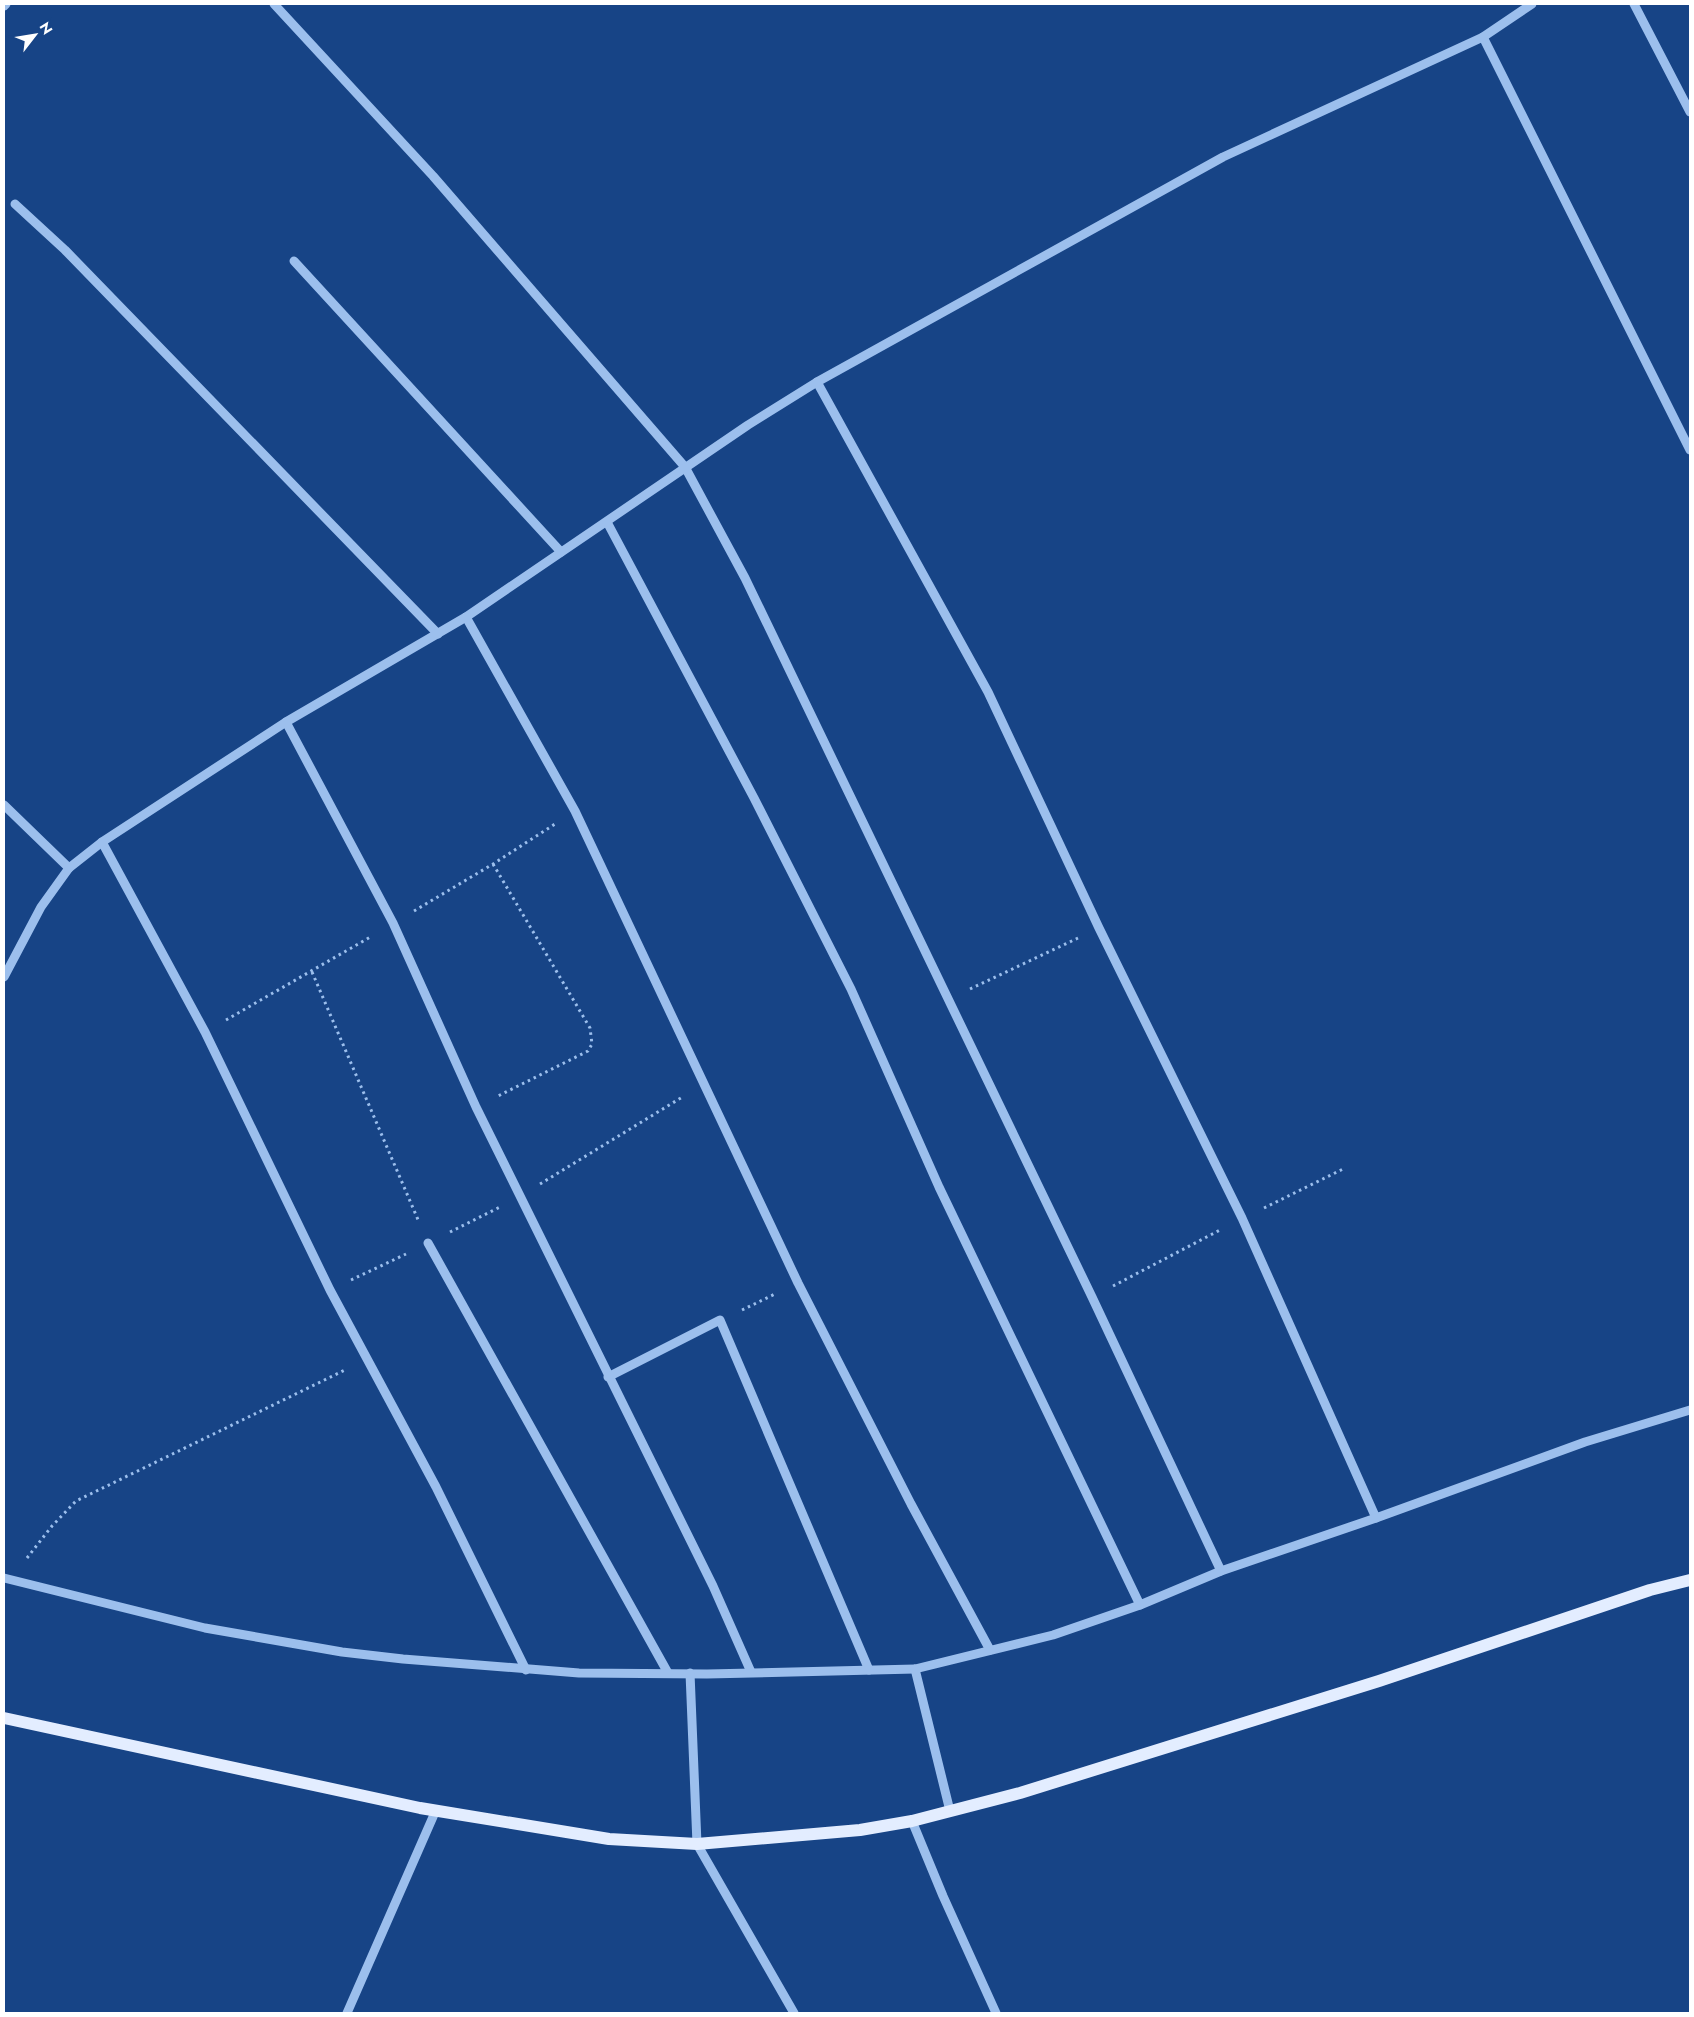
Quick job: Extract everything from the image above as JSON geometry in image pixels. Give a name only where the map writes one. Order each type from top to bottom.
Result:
[{"type":"main road","points":[[4,1718],[436,1810],[610,1838],[697,1844],[860,1830],[912,1821],[1039,1788],[1379,1681],[1650,1590],[1690,1580]]},
{"type":"street","points":[[274,4],[433,176],[685,467],[745,578],[1092,1297],[1221,1571]]},
{"type":"street","points":[[4,977],[41,907],[70,868],[102,842],[286,722],[466,617],[685,467],[817,382],[1223,157],[1483,37],[1532,4]]},
{"type":"street","points":[[1634,4],[1690,112]]},
{"type":"street","points":[[1483,37],[1690,450]]},
{"type":"street","points":[[15,204],[65,250],[438,634]]},
{"type":"street","points":[[294,261],[561,552]]},
{"type":"street","points":[[817,382],[988,692],[1098,928],[1242,1218],[1376,1518]]},
{"type":"street","points":[[607,522],[749,790],[851,989],[939,1187],[1140,1605]]},
{"type":"street","points":[[466,617],[575,811],[798,1283],[911,1504],[990,1650]]},
{"type":"street","points":[[286,722],[394,923],[476,1107],[713,1586],[751,1672]]},
{"type":"street","points":[[4,805],[70,868]]},
{"type":"street","points":[[102,842],[205,1032],[330,1290],[436,1487],[526,1670]]},
{"type":"street","points":[[428,1243],[668,1674]]},
{"type":"street","points":[[608,1377],[720,1320],[869,1670]]},
{"type":"street","points":[[7,1579],[205,1628],[360,1654],[526,1670],[668,1674],[915,1669],[1053,1635],[1140,1605],[1221,1571],[1376,1518],[1585,1442],[1690,1410]]},
{"type":"street","points":[[915,1669],[950,1811]]},
{"type":"street","points":[[690,1673],[697,1844],[794,2013]]},
{"type":"street","points":[[348,2013],[436,1810]]},
{"type":"street","points":[[912,1821],[943,1896],[996,2013]]},
{"type":"path","points":[[205,1032],[312,972],[493,864],[575,811]]},
{"type":"path","points":[[476,1107],[588,1051],[592,1044],[590,1028],[493,864]]},
{"type":"path","points":[[949,999],[1098,928]]},
{"type":"path","points":[[312,972],[428,1243]]},
{"type":"path","points":[[330,1290],[520,1197],[704,1083]]},
{"type":"path","points":[[1092,1297],[1242,1218],[1343,1169]]},
{"type":"path","points":[[720,1320],[798,1283]]},
{"type":"path","points":[[7,1579],[76,1501],[368,1359]]}]
